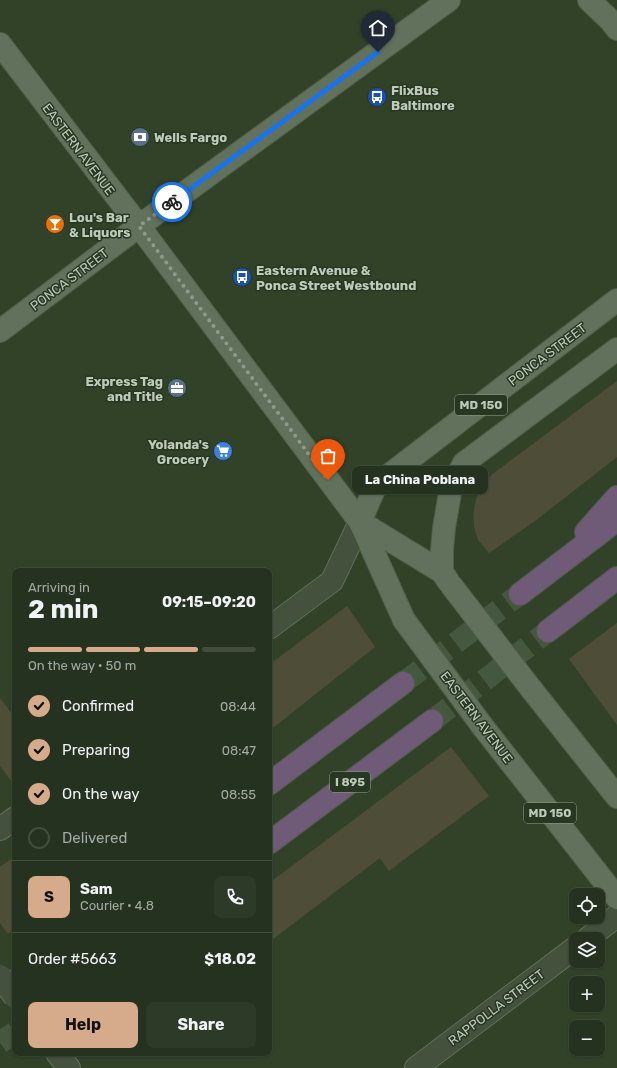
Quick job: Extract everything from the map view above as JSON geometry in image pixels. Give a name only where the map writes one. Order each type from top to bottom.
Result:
[{"type":"highway","points":[[555,567],[617,497]]},
{"type":"highway","points":[[520,594],[617,520]]},
{"type":"highway","points":[[548,631],[617,578]]},
{"type":"highway","points":[[272,782],[403,683]]},
{"type":"highway","name":"I 895","points":[[272,841],[432,721]]},
{"type":"main road","name":"PONCA STREET","points":[[0,331],[139,226],[449,0]]},
{"type":"main road","points":[[589,0],[610,20],[617,29]]},
{"type":"main road","name":"EASTERN AVENUE","points":[[0,44],[139,226],[360,522],[404,620],[483,727],[617,898]]},
{"type":"main road","name":"PONCA STREET","points":[[360,522],[376,485],[617,300]]},
{"type":"main road","name":"MD 150","points":[[447,578],[442,550],[443,535],[451,487],[464,463],[617,349]]},
{"type":"main road","name":"EASTERN AVENUE","points":[[360,522],[447,578],[532,690],[617,797]]},
{"type":"street","points":[[272,626],[332,581],[360,522]]},
{"type":"street","points":[[0,829],[12,820]]},
{"type":"street","points":[[596,932],[617,916]]},
{"type":"street","name":"RAPPOLLA STREET","points":[[416,1068],[569,952]]},
{"type":"street","points":[[0,976],[12,993]]},
{"type":"street","points":[[60,1056],[70,1068]]},
{"type":"green space","points":[[617,381],[617,457],[535,521],[489,553],[479,541],[474,528],[476,499],[483,484],[494,473]]},
{"type":"green space","points":[[347,606],[375,647],[272,729],[272,663]]},
{"type":"green space","points":[[617,623],[617,725],[569,659]]},
{"type":"green space","points":[[0,698],[12,714],[12,782],[0,766]]},
{"type":"green space","points":[[451,747],[489,796],[389,871],[380,858],[272,940],[272,881]]},
{"type":"green space","points":[[12,858],[12,931],[8,934],[0,923],[0,867]]},
{"type":"tunnel","points":[[403,683],[520,594]]},
{"type":"tunnel","points":[[432,721],[548,631]]},
{"type":"tunnel","points":[[0,1043],[12,1034]]},
{"type":"way so far","points":[[172,202],[139,226],[328,480]]},
{"type":"place","name":"FlixBus Baltimore","points":[[377,97]]},
{"type":"place","name":"Wells Fargo","points":[[140,137]]},
{"type":"place","name":"Lou's Bar & Liquors","points":[[55,224]]},
{"type":"place","name":"Eastern Avenue & Ponca Street Westbound","points":[[242,277]]},
{"type":"place","name":"Express Tag and Title","points":[[177,388]]},
{"type":"place","name":"Yolanda's Grocery","points":[[223,451]]},
{"type":"place","name":"La China Poblana","points":[[328,480]]},
{"type":"route","points":[[172,202],[378,52]]}]
